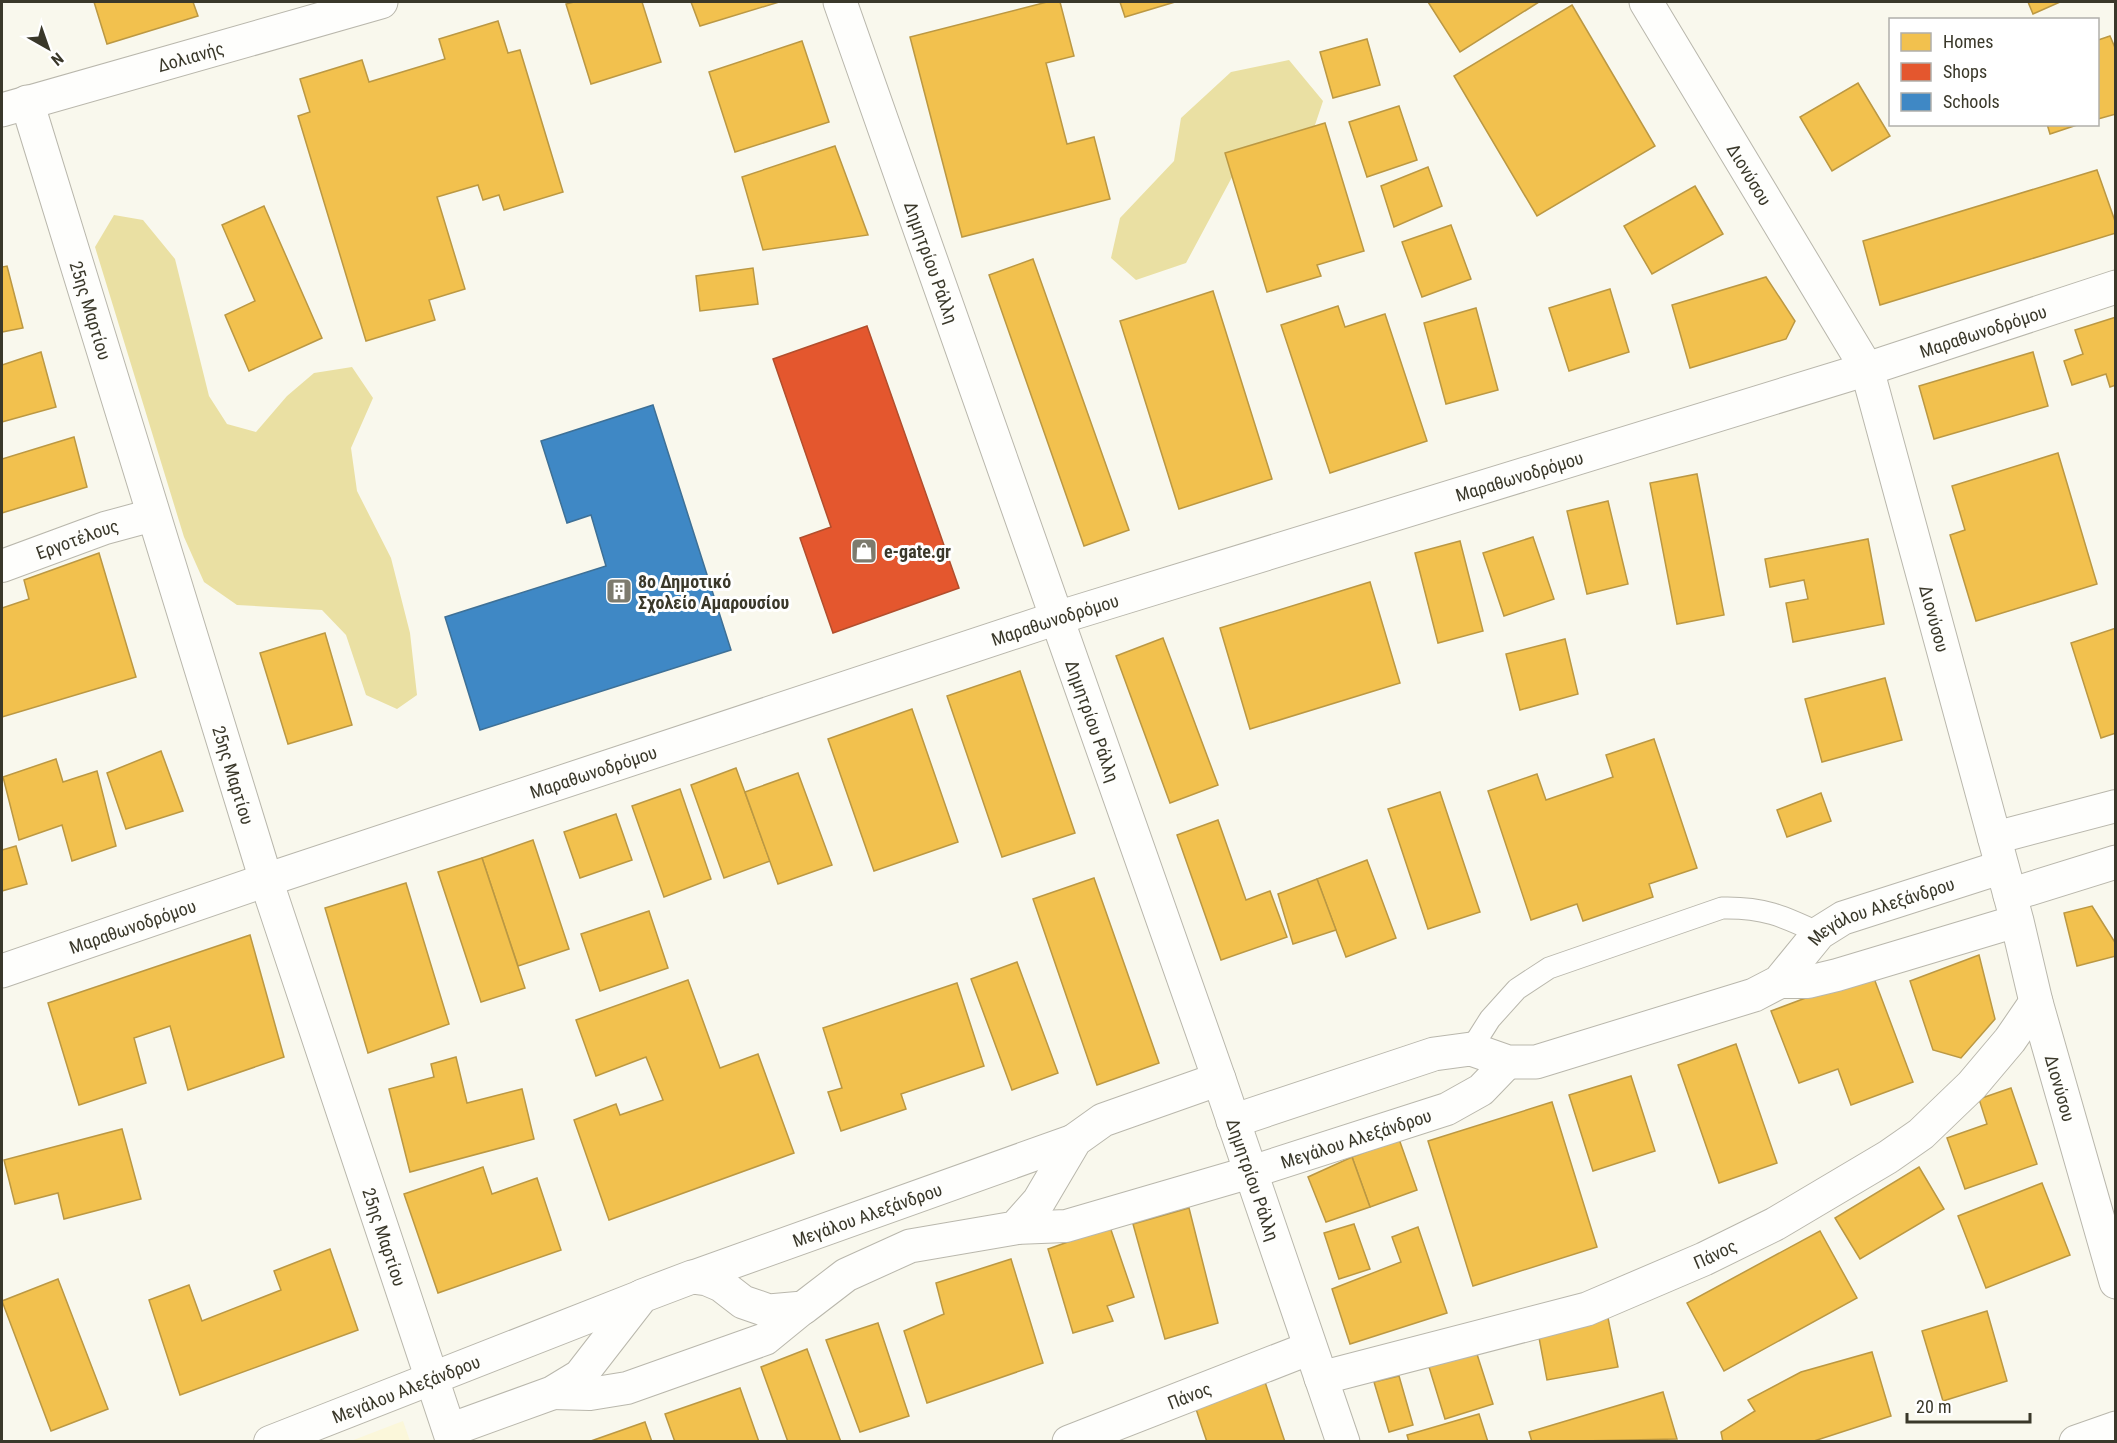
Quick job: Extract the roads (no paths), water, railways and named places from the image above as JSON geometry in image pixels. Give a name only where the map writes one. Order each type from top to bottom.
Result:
[{"type":"street","name":"Δολιανής","points":[[14,106],[381,2]]},
{"type":"street","name":"Δημητρίου Ράλλη","points":[[840,2],[1219,1079],[1343,1442]]},
{"type":"street","name":"Διονύσου","points":[[1647,2],[1867,369],[2006,880],[2036,1002],[2112,1248],[2115,1282]]},
{"type":"street","name":"25ης Μαρτίου","points":[[14,106],[153,515],[266,880],[452,1436]]},
{"type":"street","name":"Μαραθωνοδρόμου","points":[[2,971],[266,880],[1057,618],[1867,369],[2115,287]]},
{"type":"street","name":"Εργοτέλους","points":[[2,566],[105,528],[153,515]]},
{"type":"street","name":"Μεγάλου Αλεξάνδρου","points":[[1779,982],[1808,982],[1838,975],[2006,880],[2115,806]]},
{"type":"street","name":"Μεγάλου Αλεξάνδρου","points":[[1233,1121],[1434,1054],[1471,1049],[1509,1062],[1536,1062],[1754,994],[1779,982],[1819,933],[1843,918],[2006,880],[2115,862]]},
{"type":"street","name":"Πάνος","points":[[1069,1442],[1316,1363],[1587,1309],[1704,1259],[1774,1224],[1888,1157],[1921,1134],[1972,1085],[2010,1040],[2036,1002]]},
{"type":"street","name":"Μεγάλου Αλεξάνδρου","points":[[552,1393],[590,1394],[627,1388],[765,1339],[846,1275],[910,1246],[1015,1228],[1066,1226],[1251,1172],[1447,1109],[1481,1090],[1509,1062]]},
{"type":"street","name":"Μεγάλου Αλεξάνδρου","points":[[270,1442],[692,1277],[1075,1140],[1103,1120],[1219,1079]]},
{"type":"street","name":"Μεγάλου Αλεξάνδρου","points":[[1015,1228],[1039,1201],[1075,1140]]},
{"type":"street","points":[[692,1277],[721,1284],[743,1302],[769,1311],[803,1308]]},
{"type":"street","name":"Μεγάλου Αλεξάνδρου","points":[[452,1436],[552,1393],[580,1376],[642,1296]]},
{"type":"street","points":[[2076,1442],[2115,1428]]},
{"type":"lane","points":[[1471,1049],[1490,1019],[1517,989],[1549,968],[1722,908],[1753,907],[1782,916],[1819,933]]},
{"type":"place","name":"e-gate.gr","points":[[864,551]]},
{"type":"place","name":"8ο Δημοτικό Σχολείο Αμαρουσίου","points":[[619,591]]}]
